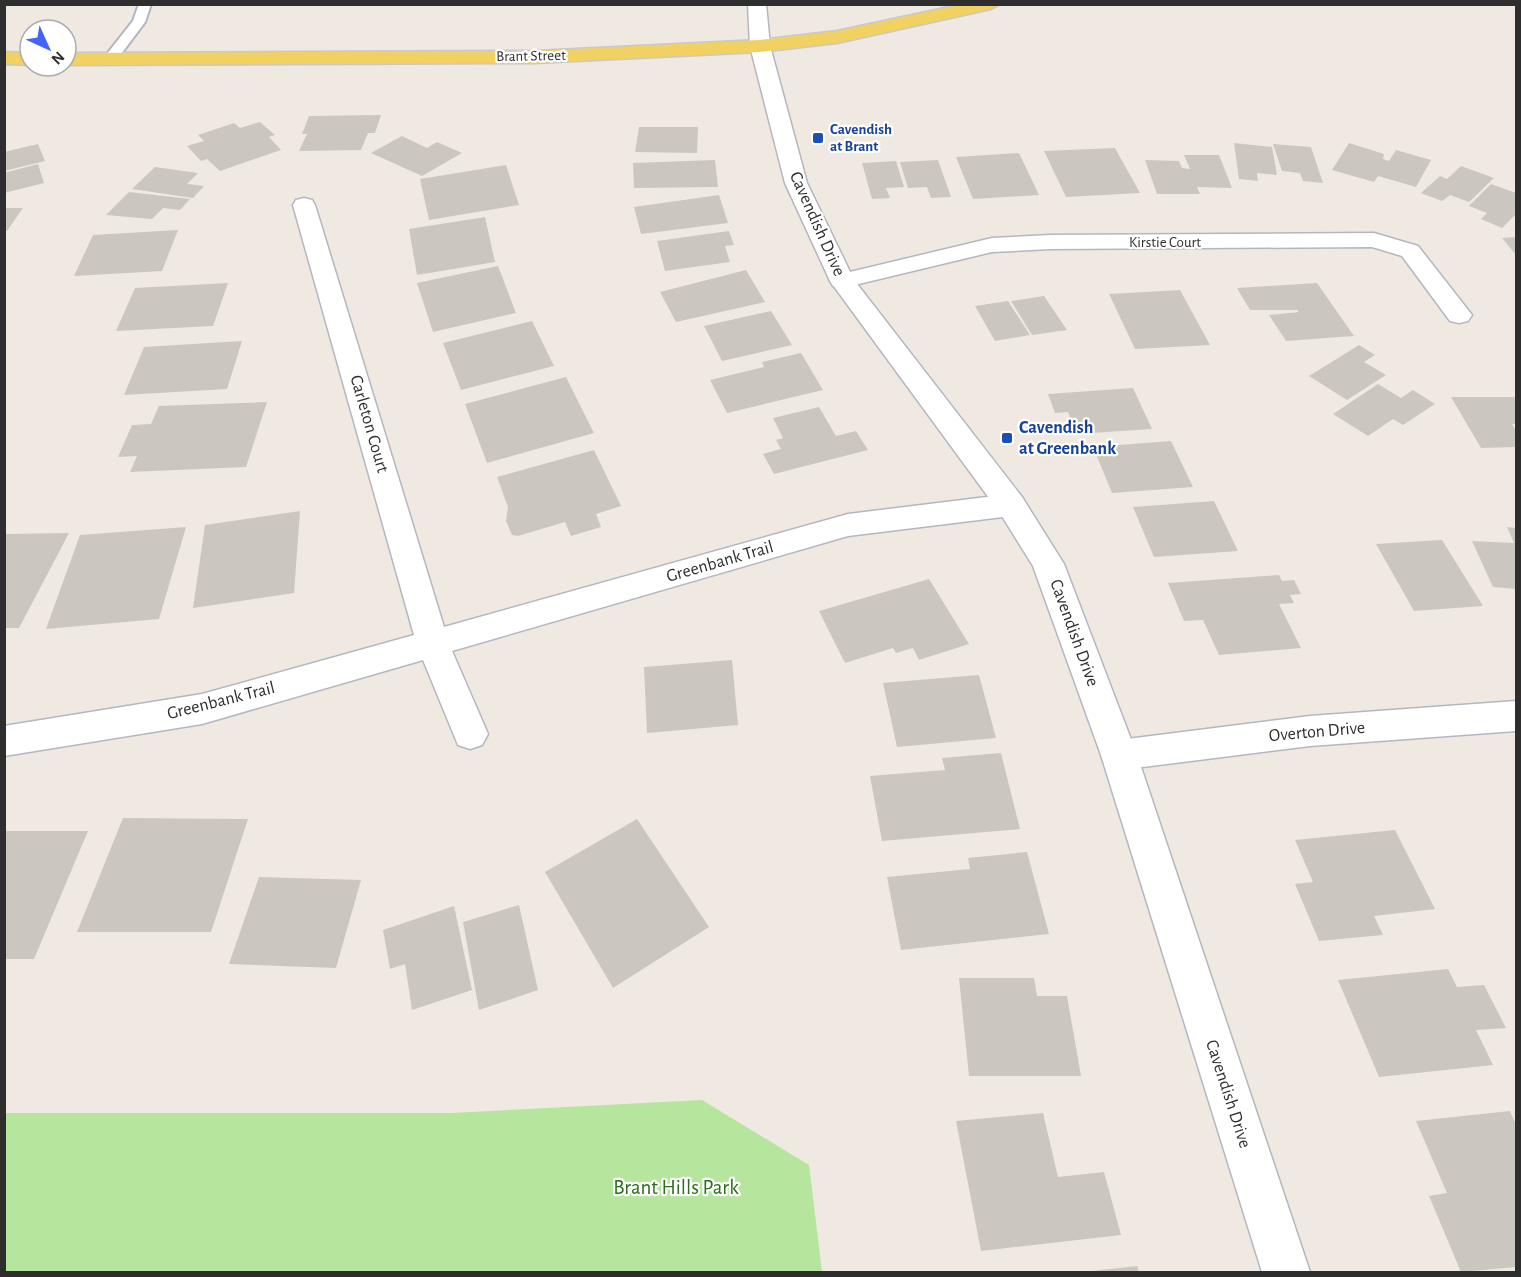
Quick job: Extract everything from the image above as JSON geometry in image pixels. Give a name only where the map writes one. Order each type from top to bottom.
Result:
[{"type":"main road","name":"Brant Street","points":[[78,59],[535,57],[760,46],[837,37],[991,4]]},
{"type":"street","name":"Cavendish Drive","points":[[757,4],[760,46],[796,183],[842,281],[1011,505],[1048,564],[1119,755],[1286,1272]]},
{"type":"street","name":"Carleton Court","points":[[304,206],[433,644]]},
{"type":"street","name":"Kirstie Court","points":[[842,281],[992,245],[1051,242],[1374,240],[1410,250],[1459,315]]},
{"type":"street","name":"Greenbank Trail","points":[[4,741],[201,709],[848,525],[1011,505]]},
{"type":"street","points":[[433,644],[470,734]]},
{"type":"street","name":"Overton Drive","points":[[1119,755],[1310,731],[1516,716]]},
{"type":"lane","points":[[110,59],[139,22],[145,4]]},
{"type":"green space","name":"Brant Hills Park","points":[[702,1100],[809,1165],[822,1272],[5,1272],[5,1113],[451,1113]]},
{"type":"building","points":[[381,115],[375,133],[368,133],[361,150],[299,151],[307,134],[302,134],[309,116]]},
{"type":"building","points":[[260,122],[275,135],[269,137],[281,150],[220,171],[207,159],[201,161],[187,146],[204,141],[198,135],[234,123],[240,128]]},
{"type":"building","points":[[639,127],[698,127],[697,153],[635,152]]},
{"type":"building","points":[[402,136],[427,148],[437,142],[462,153],[422,176],[371,153]]},
{"type":"building","points":[[1234,143],[1272,147],[1277,175],[1257,173],[1258,181],[1239,179]]},
{"type":"building","points":[[1349,143],[1384,154],[1383,159],[1389,161],[1396,150],[1431,160],[1416,187],[1378,176],[1374,182],[1332,170]]},
{"type":"building","points":[[38,144],[45,161],[4,171],[4,152]]},
{"type":"building","points":[[1273,144],[1311,147],[1323,183],[1303,181],[1300,173],[1282,171]]},
{"type":"building","points":[[1115,148],[1140,193],[1066,197],[1044,151]]},
{"type":"building","points":[[1019,153],[1039,195],[973,199],[956,157]]},
{"type":"building","points":[[1184,155],[1219,155],[1232,188],[1197,187],[1200,194],[1157,194],[1145,160],[1179,161],[1182,168],[1190,169]]},
{"type":"building","points":[[715,160],[718,187],[634,188],[633,163]]},
{"type":"building","points":[[938,160],[951,197],[931,198],[927,187],[908,188],[900,162]]},
{"type":"building","points":[[896,161],[904,187],[886,188],[890,198],[872,199],[862,163]]},
{"type":"building","points":[[38,164],[44,183],[4,193],[4,173]]},
{"type":"building","points":[[506,165],[519,205],[429,220],[420,179]]},
{"type":"building","points":[[1461,166],[1494,178],[1469,202],[1450,195],[1442,201],[1421,193],[1440,176],[1447,179]]},
{"type":"building","points":[[155,167],[198,173],[187,184],[204,186],[193,198],[132,189]]},
{"type":"building","points":[[1491,184],[1516,193],[1516,214],[1502,228],[1481,219],[1487,213],[1469,206]]},
{"type":"building","points":[[129,192],[190,199],[180,210],[163,208],[152,219],[106,215]]},
{"type":"building","points":[[719,195],[728,223],[641,234],[634,207]]},
{"type":"building","points":[[4,208],[23,208],[7,231],[4,231]]},
{"type":"building","points":[[485,217],[495,262],[417,275],[409,229]]},
{"type":"building","points":[[178,230],[162,271],[74,276],[93,235]]},
{"type":"building","points":[[729,231],[734,245],[725,246],[730,262],[665,271],[657,241]]},
{"type":"building","points":[[1516,237],[1516,255],[1502,238]]},
{"type":"building","points":[[498,266],[516,313],[433,332],[417,283]]},
{"type":"building","points":[[746,270],[765,302],[676,322],[660,292]]},
{"type":"building","points":[[228,283],[213,326],[116,331],[135,288]]},
{"type":"building","points":[[1317,283],[1354,336],[1286,341],[1269,315],[1299,312],[1297,310],[1250,310],[1237,288]]},
{"type":"building","points":[[1180,290],[1210,345],[1135,349],[1109,294]]},
{"type":"building","points":[[1044,296],[1067,330],[1032,335],[1011,301]]},
{"type":"building","points":[[1008,301],[1030,335],[995,341],[975,306]]},
{"type":"building","points":[[771,311],[792,345],[722,361],[704,326]]},
{"type":"building","points":[[532,321],[554,366],[461,390],[443,343]]},
{"type":"building","points":[[242,341],[227,389],[124,395],[144,347]]},
{"type":"building","points":[[1359,345],[1375,355],[1364,362],[1386,375],[1347,400],[1309,376]]},
{"type":"building","points":[[801,353],[823,390],[727,413],[710,380],[764,367],[762,362]]},
{"type":"building","points":[[566,377],[594,433],[487,463],[465,404]]},
{"type":"building","points":[[1378,384],[1401,398],[1413,390],[1435,404],[1403,425],[1393,419],[1368,436],[1333,414]]},
{"type":"building","points":[[1133,388],[1152,429],[1076,434],[1068,412],[1055,413],[1048,394]]},
{"type":"building","points":[[1451,397],[1516,397],[1516,424],[1512,424],[1516,431],[1516,447],[1481,448]]},
{"type":"building","points":[[267,402],[246,467],[130,472],[137,456],[118,457],[132,425],[151,424],[159,406]]},
{"type":"building","points":[[819,407],[836,436],[856,431],[868,450],[774,474],[763,454],[781,449],[776,440],[783,438],[773,418]]},
{"type":"building","points":[[1171,441],[1193,487],[1112,493],[1093,447]]},
{"type":"building","points":[[594,450],[621,506],[596,514],[601,527],[571,536],[565,522],[518,536],[512,535],[506,521],[508,507],[497,477]]},
{"type":"building","points":[[1214,501],[1238,551],[1154,557],[1133,507]]},
{"type":"building","points":[[300,511],[294,593],[193,608],[205,525]]},
{"type":"building","points":[[186,527],[159,619],[46,629],[80,535]]},
{"type":"building","points":[[1507,527],[1516,528],[1516,589],[1493,587],[1472,541],[1514,543]]},
{"type":"building","points":[[69,533],[19,628],[4,628],[4,534]]},
{"type":"building","points":[[1442,540],[1483,606],[1414,611],[1376,544]]},
{"type":"building","points":[[1279,575],[1282,581],[1294,580],[1301,594],[1290,595],[1294,603],[1279,604],[1301,648],[1219,655],[1203,620],[1184,621],[1168,583]]},
{"type":"building","points":[[929,579],[969,644],[919,660],[913,648],[896,653],[893,648],[845,663],[819,611]]},
{"type":"building","points":[[732,660],[738,725],[647,733],[644,667]]},
{"type":"building","points":[[979,675],[996,738],[897,747],[883,683]]},
{"type":"building","points":[[1001,753],[1020,829],[882,841],[870,776],[945,770],[942,758]]},
{"type":"building","points":[[123,818],[248,819],[211,932],[77,932]]},
{"type":"building","points":[[637,819],[709,927],[613,988],[545,872]]},
{"type":"building","points":[[1395,830],[1435,909],[1374,916],[1383,935],[1319,941],[1295,884],[1313,882],[1295,840]]},
{"type":"building","points":[[4,831],[88,831],[34,959],[4,959]]},
{"type":"building","points":[[1027,852],[1049,934],[901,950],[887,877],[970,869],[968,858]]},
{"type":"building","points":[[259,877],[361,880],[336,968],[229,964]]},
{"type":"building","points":[[519,905],[538,990],[479,1010],[463,922]]},
{"type":"building","points":[[454,906],[472,990],[412,1010],[405,964],[390,969],[383,930]]},
{"type":"building","points":[[1448,969],[1457,987],[1484,985],[1506,1028],[1476,1030],[1493,1065],[1379,1077],[1338,980]]},
{"type":"building","points":[[959,978],[1034,978],[1037,996],[1067,996],[1081,1076],[969,1076]]},
{"type":"building","points":[[1510,1111],[1516,1125],[1516,1267],[1461,1272],[1429,1196],[1447,1193],[1416,1121]]},
{"type":"building","points":[[1043,1113],[1058,1177],[1104,1172],[1121,1235],[981,1251],[956,1121]]},
{"type":"building","points":[[1137,1266],[1139,1272],[1092,1272],[1092,1271]]},
{"type":"place","name":"Cavendish at Brant","points":[[818,138]]},
{"type":"place","name":"Cavendish at Greenbank","points":[[1007,438]]}]
